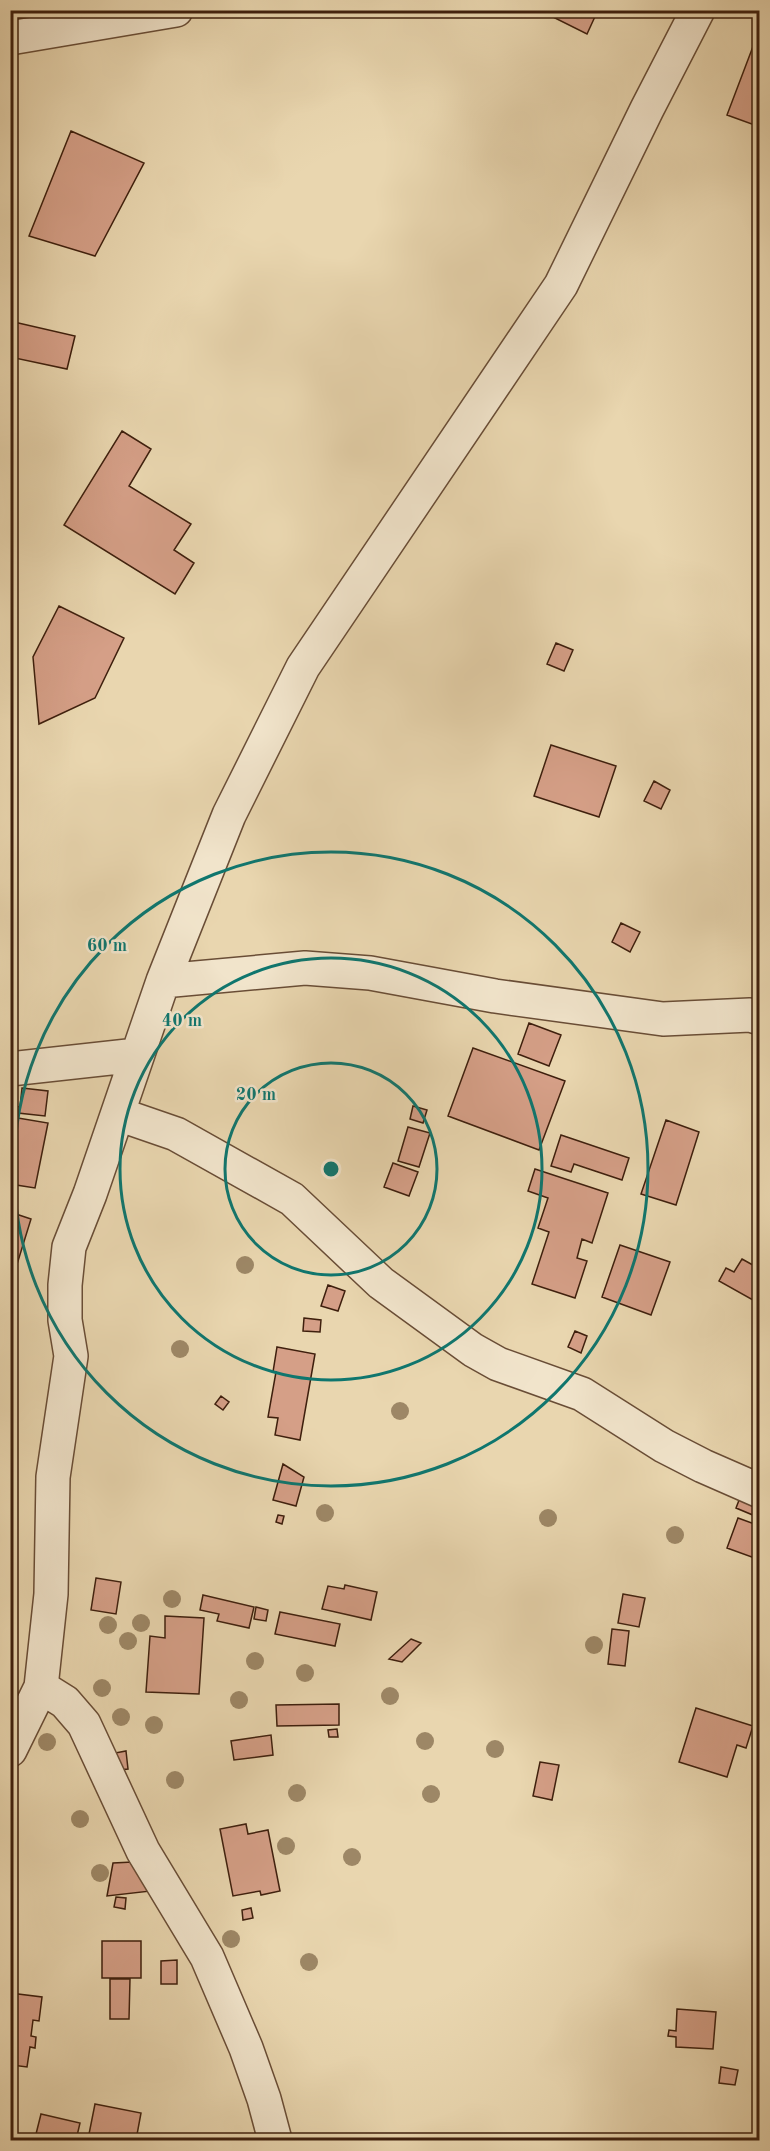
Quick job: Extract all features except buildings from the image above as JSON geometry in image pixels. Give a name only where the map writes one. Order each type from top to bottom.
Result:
[{"type":"street","points":[[10,38],[176,10]]},
{"type":"street","points":[[10,1750],[41,1687],[51,1594],[53,1477],[71,1356],[65,1320],[65,1285],[69,1247],[90,1194],[163,981],[229,815],[303,667],[561,285],[698,10]]},
{"type":"street","points":[[163,981],[305,968],[370,973],[495,996],[663,1019],[750,1015],[759,1018]]},
{"type":"street","points":[[10,1070],[137,1055]]},
{"type":"street","points":[[118,1114],[176,1134],[292,1199],[381,1282],[473,1350],[498,1364],[582,1394],[664,1446],[759,1491]]},
{"type":"street","points":[[41,1687],[65,1702],[84,1724],[143,1851],[207,1957],[246,2048],[264,2099],[275,2140]]}]
